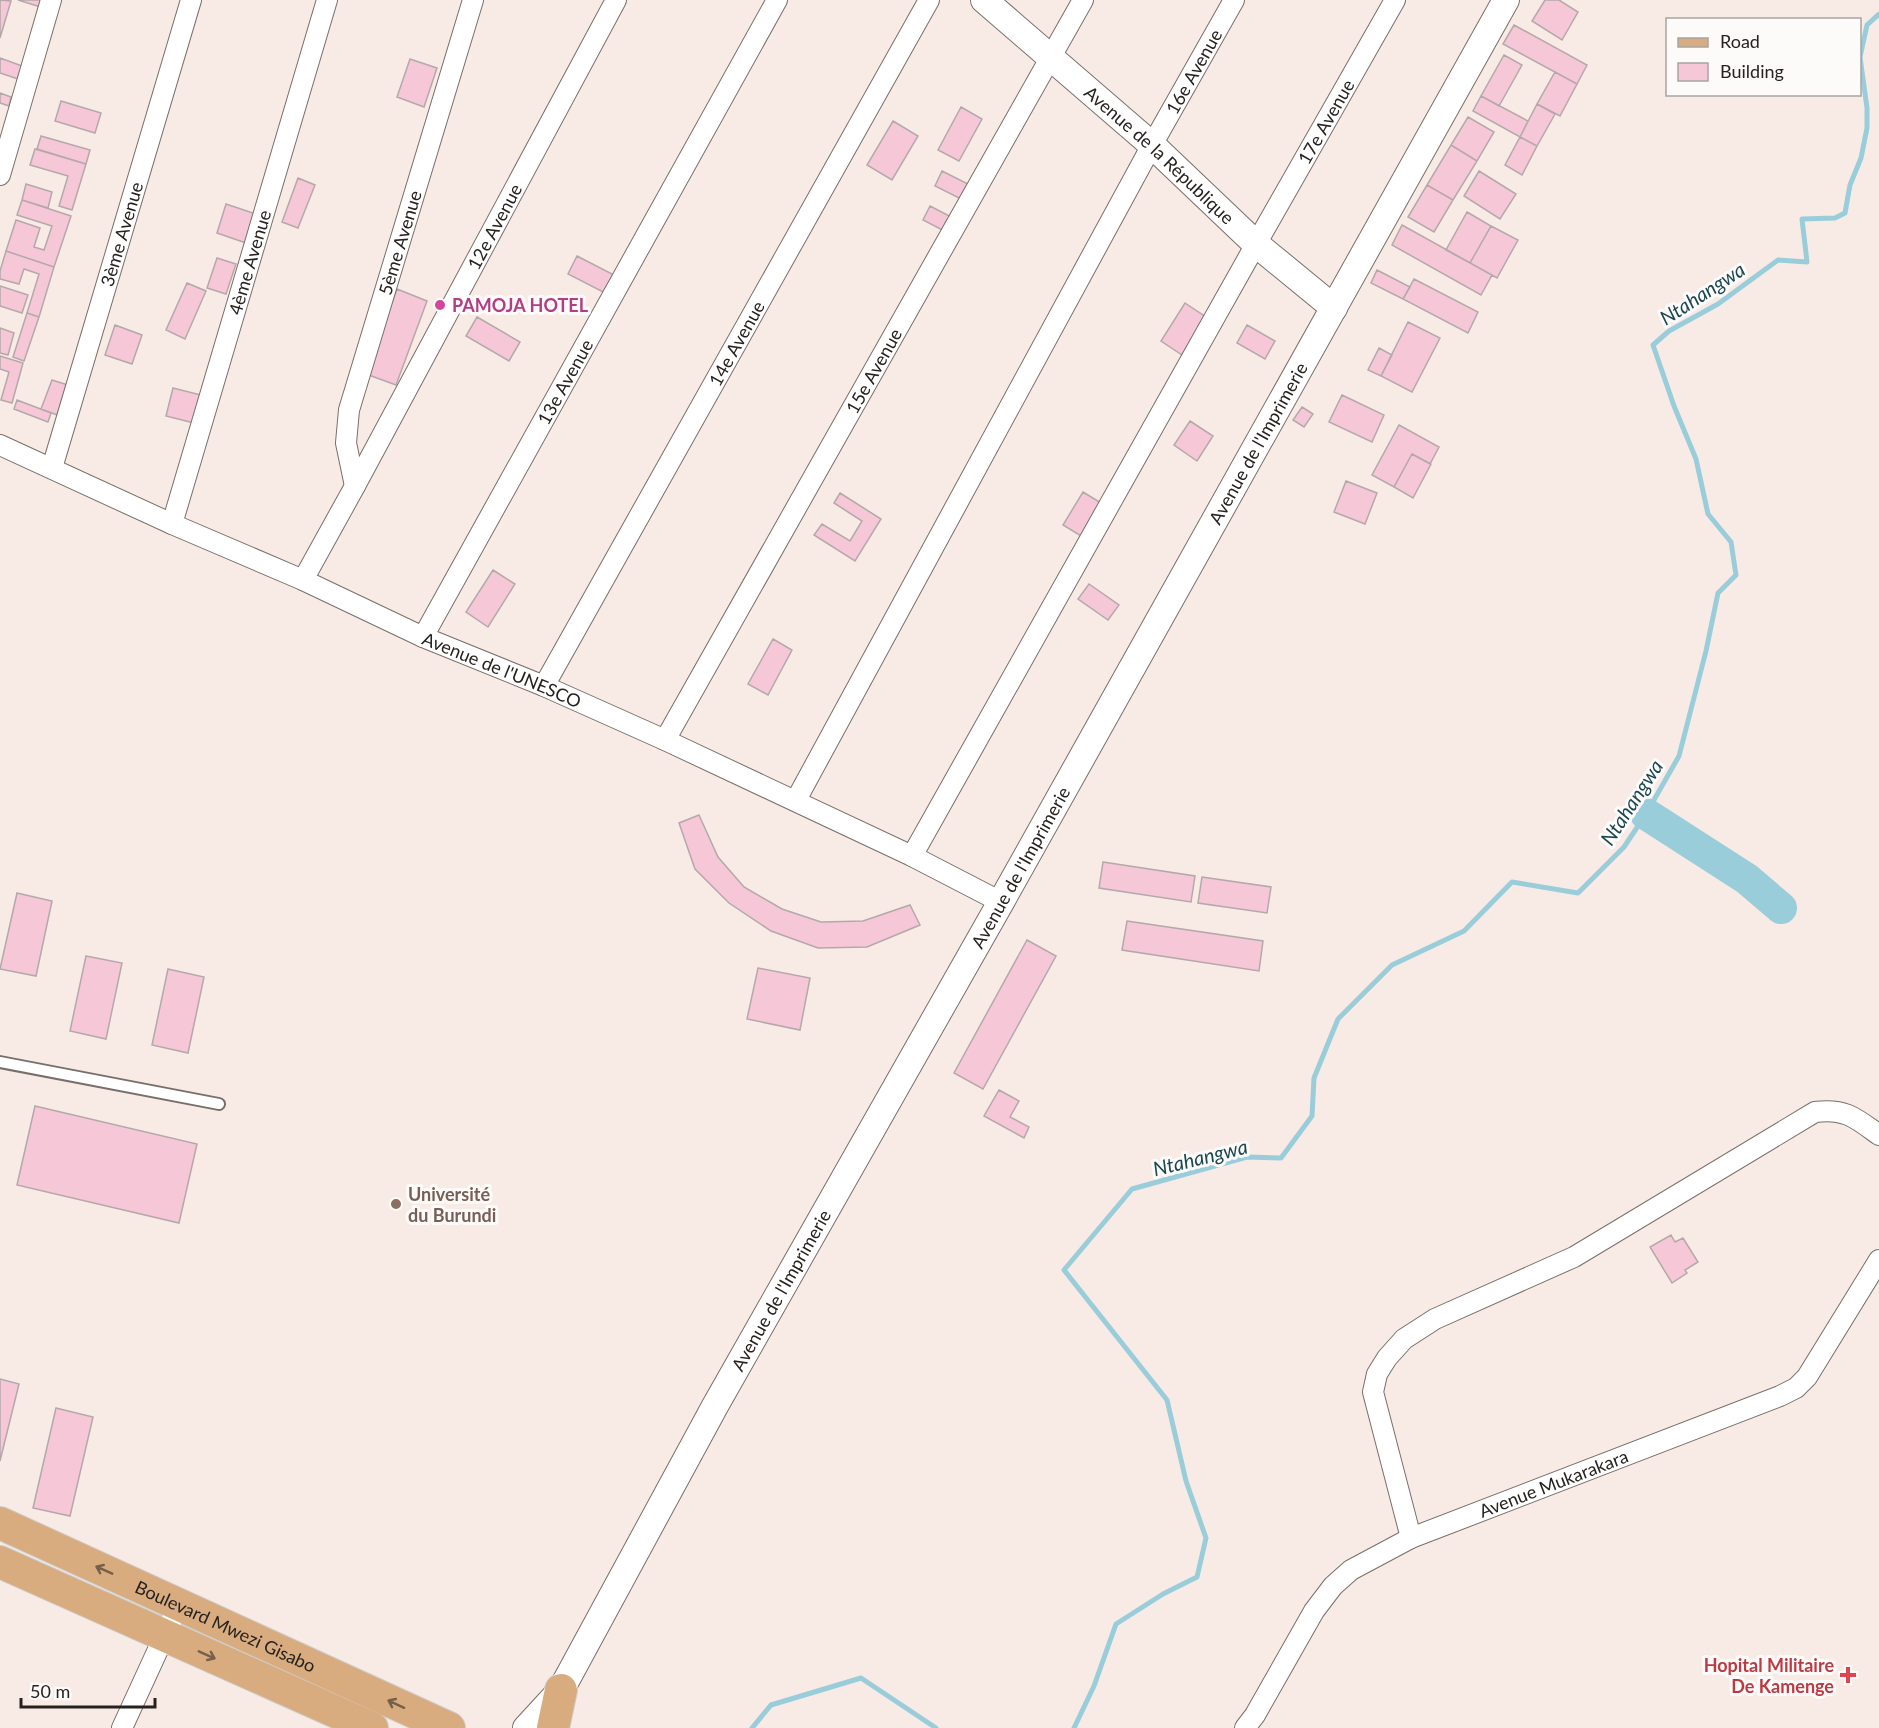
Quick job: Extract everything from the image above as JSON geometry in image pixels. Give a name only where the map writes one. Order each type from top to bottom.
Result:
[{"type":"main road","name":"Boulevard Mwezi Gisabo","points":[[0,1523],[449,1728]]},
{"type":"main road","name":"Boulevard Mwezi Gisabo","points":[[0,1562],[372,1728]]},
{"type":"main road","points":[[553,1728],[561,1690]]},
{"type":"street","points":[[0,175],[51,0]]},
{"type":"street","name":"3ème Avenue","points":[[52,468],[191,0]]},
{"type":"street","name":"4ème Avenue","points":[[172,524],[327,0]]},
{"type":"street","name":"5ème Avenue","points":[[355,486],[346,443],[349,410],[473,0]]},
{"type":"street","name":"12e Avenue","points":[[303,580],[616,0]]},
{"type":"street","name":"13e Avenue","points":[[423,637],[777,0]]},
{"type":"street","name":"14e Avenue","points":[[544,687],[929,0]]},
{"type":"street","name":"Avenue de la République","points":[[984,0],[1152,145],[1256,244],[1334,308]]},
{"type":"street","name":"15e Avenue","points":[[665,740],[1083,0]]},
{"type":"street","name":"16e Avenue","points":[[796,800],[1152,145],[1234,0]]},
{"type":"street","name":"17e Avenue","points":[[912,856],[1395,0]]},
{"type":"street","name":"Avenue de l'Imprimerie","points":[[526,1728],[561,1690],[715,1406],[1001,902],[1506,0]]},
{"type":"street","name":"Avenue de l'UNESCO","points":[[0,445],[172,524],[303,580],[423,637],[665,740],[796,800],[1001,902]]},
{"type":"street","points":[[1411,1538],[1372,1392],[1377,1374],[1387,1358],[1404,1339],[1435,1319],[1575,1257],[1815,1112],[1841,1111],[1879,1135]]},
{"type":"street","name":"Avenue Mukarakara","points":[[1245,1728],[1255,1715],[1314,1611],[1333,1586],[1351,1570],[1411,1538],[1769,1401],[1796,1388],[1807,1377],[1879,1260]]},
{"type":"street","points":[[122,1728],[179,1604]]},
{"type":"lane","points":[[0,1062],[219,1104]]},
{"type":"building","points":[[0,0],[11,1],[0,38]]},
{"type":"building","points":[[18,0],[50,0],[47,9]]},
{"type":"building","points":[[1545,0],[1559,0],[1578,12],[1562,40],[1532,21]]},
{"type":"building","points":[[1514,25],[1587,65],[1577,84],[1503,44]]},
{"type":"building","points":[[1504,55],[1522,65],[1499,106],[1481,96]]},
{"type":"building","points":[[0,58],[22,66],[18,79],[0,73]]},
{"type":"building","points":[[410,59],[437,68],[424,107],[397,97]]},
{"type":"building","points":[[1555,72],[1577,84],[1560,116],[1537,104]]},
{"type":"building","points":[[0,93],[11,97],[9,106],[0,103]]},
{"type":"building","points":[[1481,96],[1528,121],[1520,137],[1473,111]]},
{"type":"building","points":[[61,101],[101,113],[95,133],[55,121]]},
{"type":"building","points":[[1537,104],[1555,114],[1537,146],[1520,137]]},
{"type":"building","points":[[961,107],[982,119],[959,161],[938,150]]},
{"type":"building","points":[[1468,117],[1494,132],[1477,161],[1451,145]]},
{"type":"building","points":[[893,121],[918,136],[892,180],[867,165]]},
{"type":"building","points":[[41,136],[90,150],[86,164],[37,149]]},
{"type":"building","points":[[1520,137],[1537,146],[1522,175],[1505,165]]},
{"type":"building","points":[[1451,145],[1477,161],[1453,200],[1427,185]]},
{"type":"building","points":[[35,149],[86,164],[72,210],[59,206],[68,176],[30,165]]},
{"type":"building","points":[[942,171],[972,186],[965,201],[935,186]]},
{"type":"building","points":[[1479,171],[1516,194],[1500,219],[1464,196]]},
{"type":"building","points":[[298,178],[315,185],[298,228],[282,222]]},
{"type":"building","points":[[26,184],[52,192],[48,208],[22,200]]},
{"type":"building","points":[[1427,185],[1453,200],[1434,232],[1408,217]]},
{"type":"building","points":[[22,200],[71,216],[54,267],[6,251],[16,220],[40,228],[34,247],[44,250],[52,226],[17,215]]},
{"type":"building","points":[[226,204],[256,214],[246,243],[217,233]]},
{"type":"building","points":[[930,206],[957,220],[950,234],[923,220]]},
{"type":"building","points":[[1467,212],[1491,226],[1470,263],[1446,250]]},
{"type":"building","points":[[1402,225],[1492,275],[1481,295],[1392,245]]},
{"type":"building","points":[[1491,226],[1518,240],[1497,278],[1470,263]]},
{"type":"building","points":[[6,251],[54,267],[39,317],[27,313],[39,274],[24,269],[19,284],[0,279]]},
{"type":"building","points":[[577,256],[616,276],[607,294],[568,274]]},
{"type":"building","points":[[217,258],[236,264],[226,294],[207,288]]},
{"type":"building","points":[[1377,270],[1410,287],[1403,299],[1371,283]]},
{"type":"building","points":[[1414,279],[1478,312],[1468,333],[1403,299]]},
{"type":"building","points":[[187,283],[206,291],[185,339],[166,330]]},
{"type":"building","points":[[0,286],[28,295],[22,313],[0,306]]},
{"type":"building","points":[[397,289],[427,301],[396,385],[366,374]]},
{"type":"building","points":[[1185,303],[1206,317],[1182,355],[1161,341]]},
{"type":"building","points":[[27,313],[39,317],[24,361],[13,357]]},
{"type":"building","points":[[477,317],[520,342],[509,361],[466,336]]},
{"type":"building","points":[[1408,322],[1440,338],[1412,392],[1381,376]]},
{"type":"building","points":[[115,325],[142,335],[132,364],[105,355]]},
{"type":"building","points":[[1247,325],[1275,341],[1265,359],[1237,343]]},
{"type":"building","points":[[0,328],[14,333],[8,355],[0,353]]},
{"type":"building","points":[[1379,348],[1392,355],[1381,376],[1368,370]]},
{"type":"building","points":[[0,356],[23,363],[12,403],[1,400],[9,372],[0,369]]},
{"type":"building","points":[[52,380],[71,386],[60,416],[41,409]]},
{"type":"building","points":[[173,388],[201,395],[194,423],[166,416]]},
{"type":"building","points":[[1342,395],[1384,415],[1372,442],[1329,422]]},
{"type":"building","points":[[17,400],[51,413],[48,422],[14,409]]},
{"type":"building","points":[[1302,407],[1313,414],[1304,427],[1293,420]]},
{"type":"building","points":[[1190,421],[1213,436],[1197,461],[1174,445]]},
{"type":"building","points":[[1399,425],[1439,447],[1430,464],[1412,454],[1394,487],[1372,475]]},
{"type":"building","points":[[1412,454],[1431,464],[1413,498],[1394,487]]},
{"type":"building","points":[[1346,481],[1377,493],[1365,524],[1334,512]]},
{"type":"building","points":[[1083,492],[1106,506],[1086,539],[1063,525]]},
{"type":"building","points":[[840,493],[881,519],[855,561],[814,535],[822,524],[850,541],[862,521],[834,503]]},
{"type":"building","points":[[493,570],[515,584],[488,627],[466,612]]},
{"type":"building","points":[[1089,584],[1119,605],[1108,620],[1078,599]]},
{"type":"building","points":[[773,639],[792,650],[768,695],[748,684]]},
{"type":"building","points":[[699,815],[718,857],[744,887],[782,909],[821,922],[863,921],[910,905],[920,925],[867,947],[818,948],[771,931],[729,903],[695,869],[679,823]]},
{"type":"building","points":[[1103,862],[1195,876],[1191,902],[1099,888]]},
{"type":"building","points":[[1202,877],[1271,887],[1267,913],[1198,903]]},
{"type":"building","points":[[17,893],[52,901],[36,976],[0,969]]},
{"type":"building","points":[[1127,921],[1263,941],[1259,971],[1122,950]]},
{"type":"building","points":[[1027,940],[1056,956],[983,1089],[954,1073]]},
{"type":"building","points":[[86,956],[122,963],[106,1039],[70,1031]]},
{"type":"building","points":[[758,968],[810,978],[800,1030],[747,1019]]},
{"type":"building","points":[[168,969],[204,977],[188,1053],[152,1045]]},
{"type":"building","points":[[999,1090],[1019,1101],[1010,1117],[1029,1127],[1024,1138],[984,1116]]},
{"type":"building","points":[[35,1106],[197,1144],[179,1223],[17,1185]]},
{"type":"building","points":[[1671,1235],[1675,1242],[1683,1238],[1698,1262],[1685,1270],[1687,1273],[1672,1283],[1650,1247]]},
{"type":"building","points":[[0,1379],[19,1384],[0,1461]]},
{"type":"building","points":[[56,1408],[93,1417],[70,1516],[33,1508]]},
{"type":"waterway","name":"Ntahangwa","points":[[1861,52],[1867,25],[1879,14]]},
{"type":"waterway","name":"Ntahangwa","points":[[1074,1728],[1094,1686],[1116,1624],[1163,1594],[1197,1577],[1206,1538],[1186,1481],[1167,1400],[1064,1270],[1132,1189],[1247,1157],[1281,1158],[1312,1116],[1314,1078],[1338,1019],[1392,965],[1464,931],[1512,882],[1578,893],[1624,847],[1646,814],[1679,756],[1706,651],[1718,593],[1736,575],[1731,542],[1708,514],[1696,459],[1674,406],[1653,345],[1669,331],[1718,304],[1778,260],[1807,262],[1802,219],[1835,218],[1845,213],[1850,185],[1861,158],[1867,128],[1867,108],[1861,64]]},
{"type":"waterway","points":[[1646,814],[1747,879],[1781,908]]},
{"type":"waterway","name":"Ntahangwa","points":[[752,1728],[771,1705],[861,1678],[936,1728]]},
{"type":"place","name":"PAMOJA HOTEL","points":[[440,305]]},
{"type":"place","name":"Université du Burundi","points":[[396,1204]]},
{"type":"place","name":"Hopital Militaire De Kamenge","points":[[1848,1675]]}]
